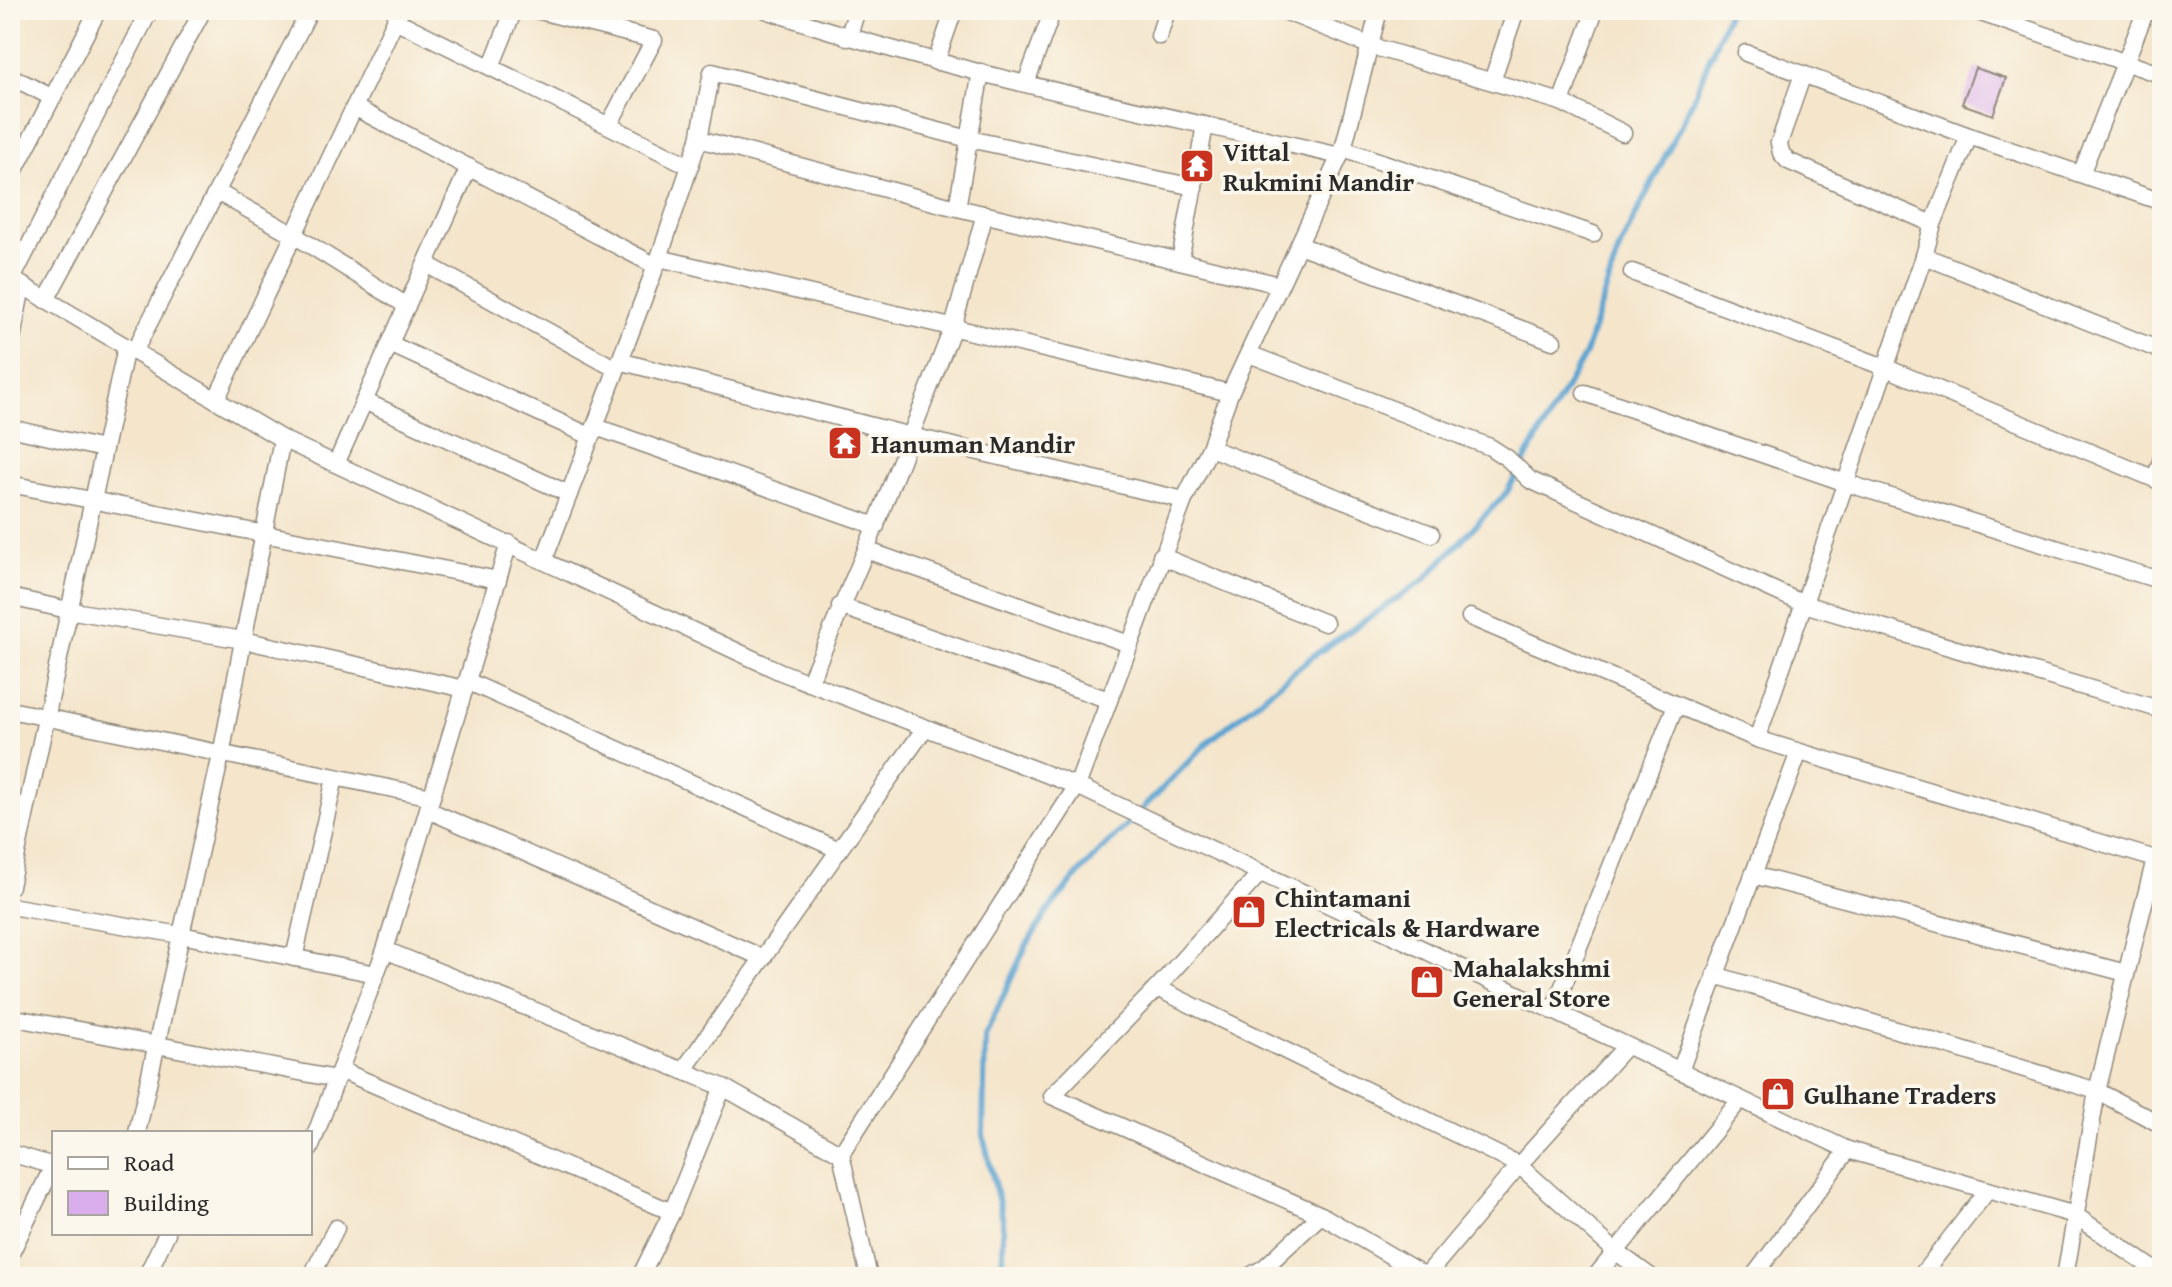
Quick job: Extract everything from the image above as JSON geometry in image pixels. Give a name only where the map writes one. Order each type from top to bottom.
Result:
[{"type":"street","points":[[10,349],[15,281],[150,10]]},
{"type":"street","points":[[46,300],[203,10]]},
{"type":"street","points":[[10,886],[15,834],[45,718],[103,449],[130,349],[217,192],[310,10]]},
{"type":"street","points":[[491,67],[514,10]]},
{"type":"street","points":[[536,10],[654,40],[609,125]]},
{"type":"street","points":[[766,10],[848,38],[936,62],[1205,125],[1341,153],[1593,234]]},
{"type":"street","points":[[848,38],[857,10]]},
{"type":"street","points":[[936,62],[954,10]]},
{"type":"street","points":[[1026,83],[1053,10]]},
{"type":"street","points":[[1159,36],[1167,10]]},
{"type":"street","points":[[1282,10],[1371,46],[1561,102],[1623,133]]},
{"type":"street","points":[[869,1277],[841,1154],[1077,786],[1184,500],[1341,153],[1379,10]]},
{"type":"street","points":[[1492,81],[1516,10]]},
{"type":"street","points":[[1561,102],[1595,10]]},
{"type":"street","points":[[1972,10],[2162,75]]},
{"type":"street","points":[[2081,174],[2146,10]]},
{"type":"street","points":[[10,179],[96,11]]},
{"type":"street","points":[[216,400],[398,15],[491,67],[690,166]]},
{"type":"street","points":[[1746,53],[1969,136],[2162,202]]},
{"type":"street","points":[[544,560],[657,262],[699,139],[712,72],[969,139],[1194,187]]},
{"type":"street","points":[[957,208],[981,72]]},
{"type":"street","points":[[1803,74],[1779,143],[1781,153],[1788,161],[1933,224]]},
{"type":"street","points":[[10,76],[53,98]]},
{"type":"street","points":[[354,107],[657,262],[953,327],[1230,393]]},
{"type":"street","points":[[1180,261],[1205,125]]},
{"type":"street","points":[[1757,739],[1933,224],[1969,136]]},
{"type":"street","points":[[699,139],[957,208],[1280,285]]},
{"type":"street","points":[[336,464],[469,167]]},
{"type":"street","points":[[217,192],[294,235],[407,306]]},
{"type":"street","points":[[809,683],[876,526],[953,327],[985,214]]},
{"type":"street","points":[[1299,245],[1553,341]]},
{"type":"street","points":[[1924,256],[2162,351]]},
{"type":"street","points":[[426,264],[617,365],[1184,500]]},
{"type":"street","points":[[1632,272],[1884,367],[2158,480],[2162,458]]},
{"type":"street","points":[[15,281],[282,439],[781,672],[1077,786],[1848,1150],[2075,1215],[2162,1275]]},
{"type":"street","points":[[390,344],[594,432],[876,526]]},
{"type":"street","points":[[1249,354],[1490,447],[1530,480],[1804,604],[2162,710]]},
{"type":"street","points":[[1585,393],[1846,483],[2162,581]]},
{"type":"street","points":[[364,401],[569,494]]},
{"type":"street","points":[[10,428],[103,449]]},
{"type":"street","points":[[137,1131],[221,755],[282,439]]},
{"type":"street","points":[[1210,448],[1431,534]]},
{"type":"street","points":[[10,484],[498,580]]},
{"type":"street","points":[[312,1144],[385,950],[509,543]]},
{"type":"street","points":[[866,550],[1129,644]]},
{"type":"street","points":[[1161,556],[1325,623]]},
{"type":"street","points":[[10,597],[466,685],[839,850]]},
{"type":"street","points":[[840,606],[1109,700]]},
{"type":"street","points":[[1470,617],[1757,739],[2158,860],[2097,1091],[2065,1277]]},
{"type":"street","points":[[1553,1011],[1676,705]]},
{"type":"street","points":[[10,710],[335,778],[430,804],[763,958]]},
{"type":"street","points":[[683,1071],[925,728]]},
{"type":"street","points":[[1680,1071],[1799,752]]},
{"type":"street","points":[[294,958],[335,778]]},
{"type":"street","points":[[1260,873],[1157,988],[1052,1096],[1321,1215],[1426,1277],[1519,1165],[1626,1046]]},
{"type":"street","points":[[1753,875],[2126,973]]},
{"type":"street","points":[[10,906],[181,935],[376,974]]},
{"type":"street","points":[[385,950],[723,1087],[841,1154]]},
{"type":"street","points":[[1715,975],[2097,1091],[2162,1125]]},
{"type":"street","points":[[1157,988],[1519,1165],[1615,1251],[1651,1277]]},
{"type":"street","points":[[10,1017],[157,1046],[338,1075],[672,1212]]},
{"type":"street","points":[[640,1277],[672,1212],[723,1087]]},
{"type":"street","points":[[1595,1277],[1740,1100]]},
{"type":"street","points":[[1753,1277],[1848,1150]]},
{"type":"street","points":[[10,1153],[52,1165]]},
{"type":"street","points":[[10,1255],[52,1170]]},
{"type":"street","points":[[1920,1277],[1988,1190]]},
{"type":"street","points":[[1248,1277],[1264,1268],[1321,1215]]},
{"type":"street","points":[[311,1277],[336,1228]]},
{"type":"street","points":[[146,1277],[166,1235]]},
{"type":"building","points":[[1975,68],[2006,78],[1993,115],[1962,104]]},
{"type":"waterway","points":[[991,1277],[1003,1259],[1003,1220],[983,1135],[985,1036],[1026,946],[1050,908],[1083,869],[1207,743],[1313,656],[1424,580],[1507,492],[1585,354],[1620,247],[1693,100],[1729,10]]},
{"type":"place","name":"Vittal Rukmini Mandir","points":[[1197,166]]},
{"type":"place","name":"Hanuman Mandir","points":[[845,443]]},
{"type":"place","name":"Chintamani Electricals & Hardware","points":[[1249,912]]},
{"type":"place","name":"Mahalakshmi General Store","points":[[1427,982]]},
{"type":"place","name":"Gulhane Traders","points":[[1778,1094]]}]
